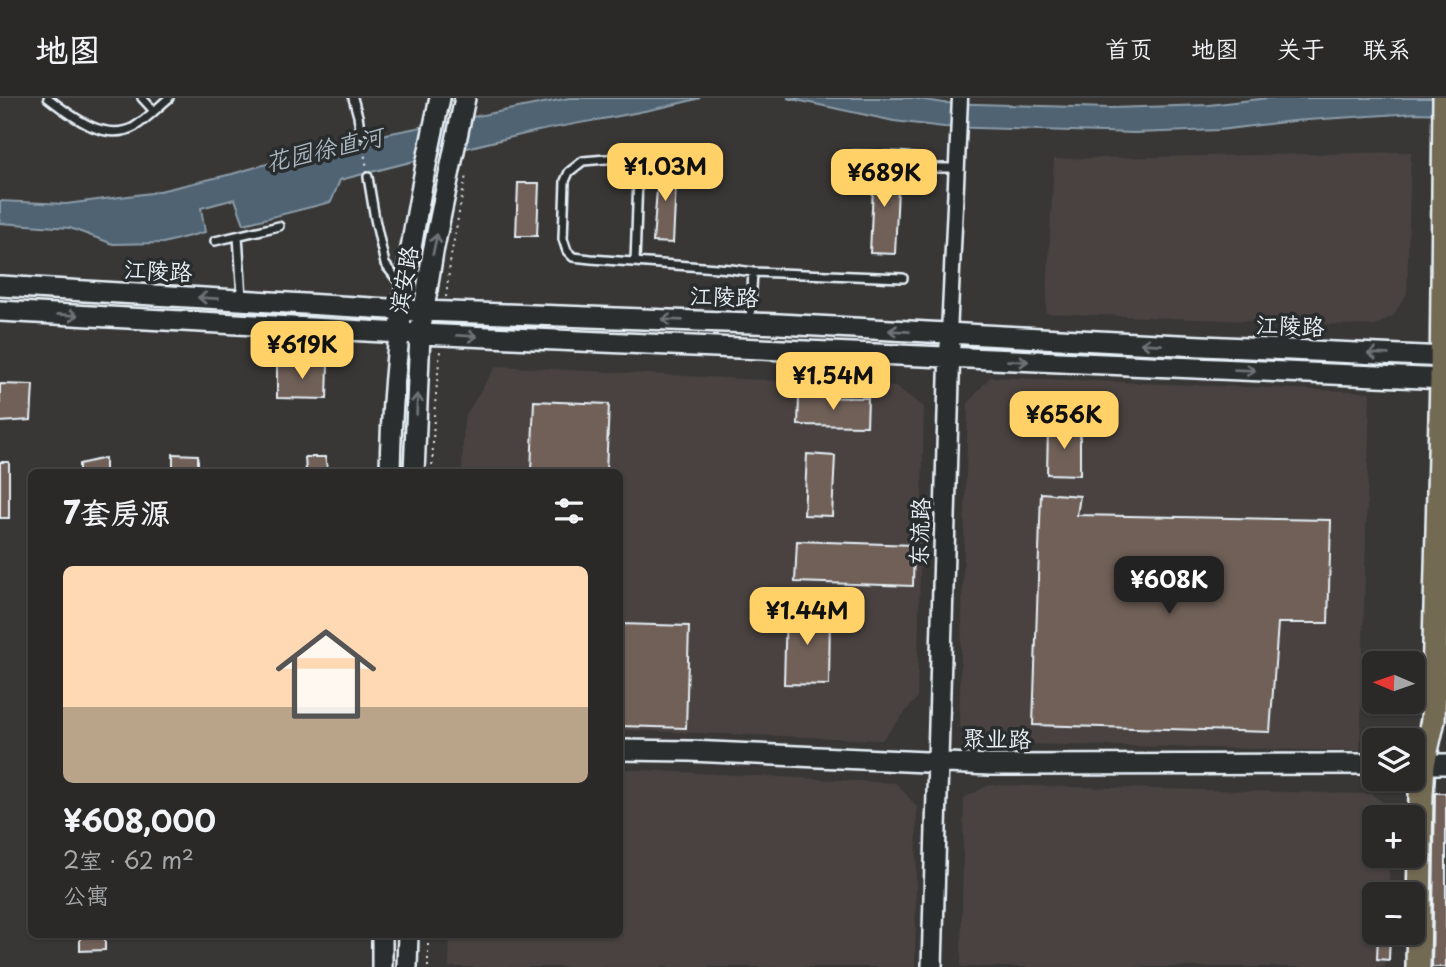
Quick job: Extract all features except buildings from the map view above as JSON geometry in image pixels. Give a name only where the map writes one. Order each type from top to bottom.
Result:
[{"type":"main road","name":"滨安路","points":[[390,469],[404,289],[426,160],[440,98]]},
{"type":"main road","name":"滨安路","points":[[414,469],[423,311],[465,98]]},
{"type":"main road","points":[[1418,967],[1427,764],[1433,720],[1444,368],[1445,98]]},
{"type":"main road","name":"江陵路","points":[[0,286],[423,311],[750,323],[949,334],[1444,368]]},
{"type":"main road","name":"江陵路","points":[[0,311],[420,334],[950,358],[1444,368]]},
{"type":"main road","name":"东流路","points":[[932,967],[949,334]]},
{"type":"main road","name":"聚业路","points":[[623,750],[990,765],[1362,764]]},
{"type":"main road","points":[[382,938],[382,967]]},
{"type":"main road","points":[[407,967],[408,938]]},
{"type":"street","name":"东流路","points":[[949,334],[960,100]]},
{"type":"lane","points":[[48,98],[82,123],[118,131],[134,127],[169,98]]},
{"type":"lane","points":[[142,98],[154,111]]},
{"type":"lane","points":[[353,98],[361,134]]},
{"type":"lane","points":[[854,155],[905,157],[919,159],[923,168],[957,168]]},
{"type":"lane","points":[[635,262],[639,178],[636,169],[630,162],[618,158],[583,161],[569,172],[565,181],[563,239],[567,251],[573,257],[752,272],[903,278]]},
{"type":"lane","points":[[369,177],[385,264],[404,289]]},
{"type":"lane","points":[[215,242],[279,226]]},
{"type":"lane","points":[[238,236],[242,300]]},
{"type":"lane","points":[[750,323],[752,272]]},
{"type":"path","points":[[361,134],[369,177]]},
{"type":"path","points":[[428,938],[428,967]]},
{"type":"shaded area","points":[[1411,152],[1407,293],[1394,315],[1375,326],[1046,313],[1054,159]]},
{"type":"shaded area","points":[[496,366],[896,387],[924,407],[917,698],[882,740],[623,730],[623,469],[462,469],[464,418]]},
{"type":"shaded area","points":[[990,377],[1370,392],[1360,751],[977,743],[959,725],[968,403]]},
{"type":"shaded area","points":[[623,769],[896,783],[917,807],[915,967],[449,967],[450,938],[623,938]]},
{"type":"shaded area","points":[[989,785],[1371,794],[1386,805],[1362,805],[1362,868],[1389,868],[1389,882],[1362,882],[1362,945],[1386,945],[1385,967],[961,967],[964,798]]},
{"type":"water","name":"花园徐直河","points":[[569,98],[700,98],[538,131],[340,180],[331,202],[244,224],[235,199],[201,208],[205,232],[163,243],[113,244],[70,228],[0,223],[0,201],[66,204],[151,193],[232,174],[347,141],[354,144],[376,136]]},
{"type":"water","points":[[787,98],[912,98],[944,103],[1110,108],[1209,105],[1268,98],[1446,98],[1446,114],[1415,113],[1293,121],[1220,130],[1134,133],[944,127],[894,121]]}]
